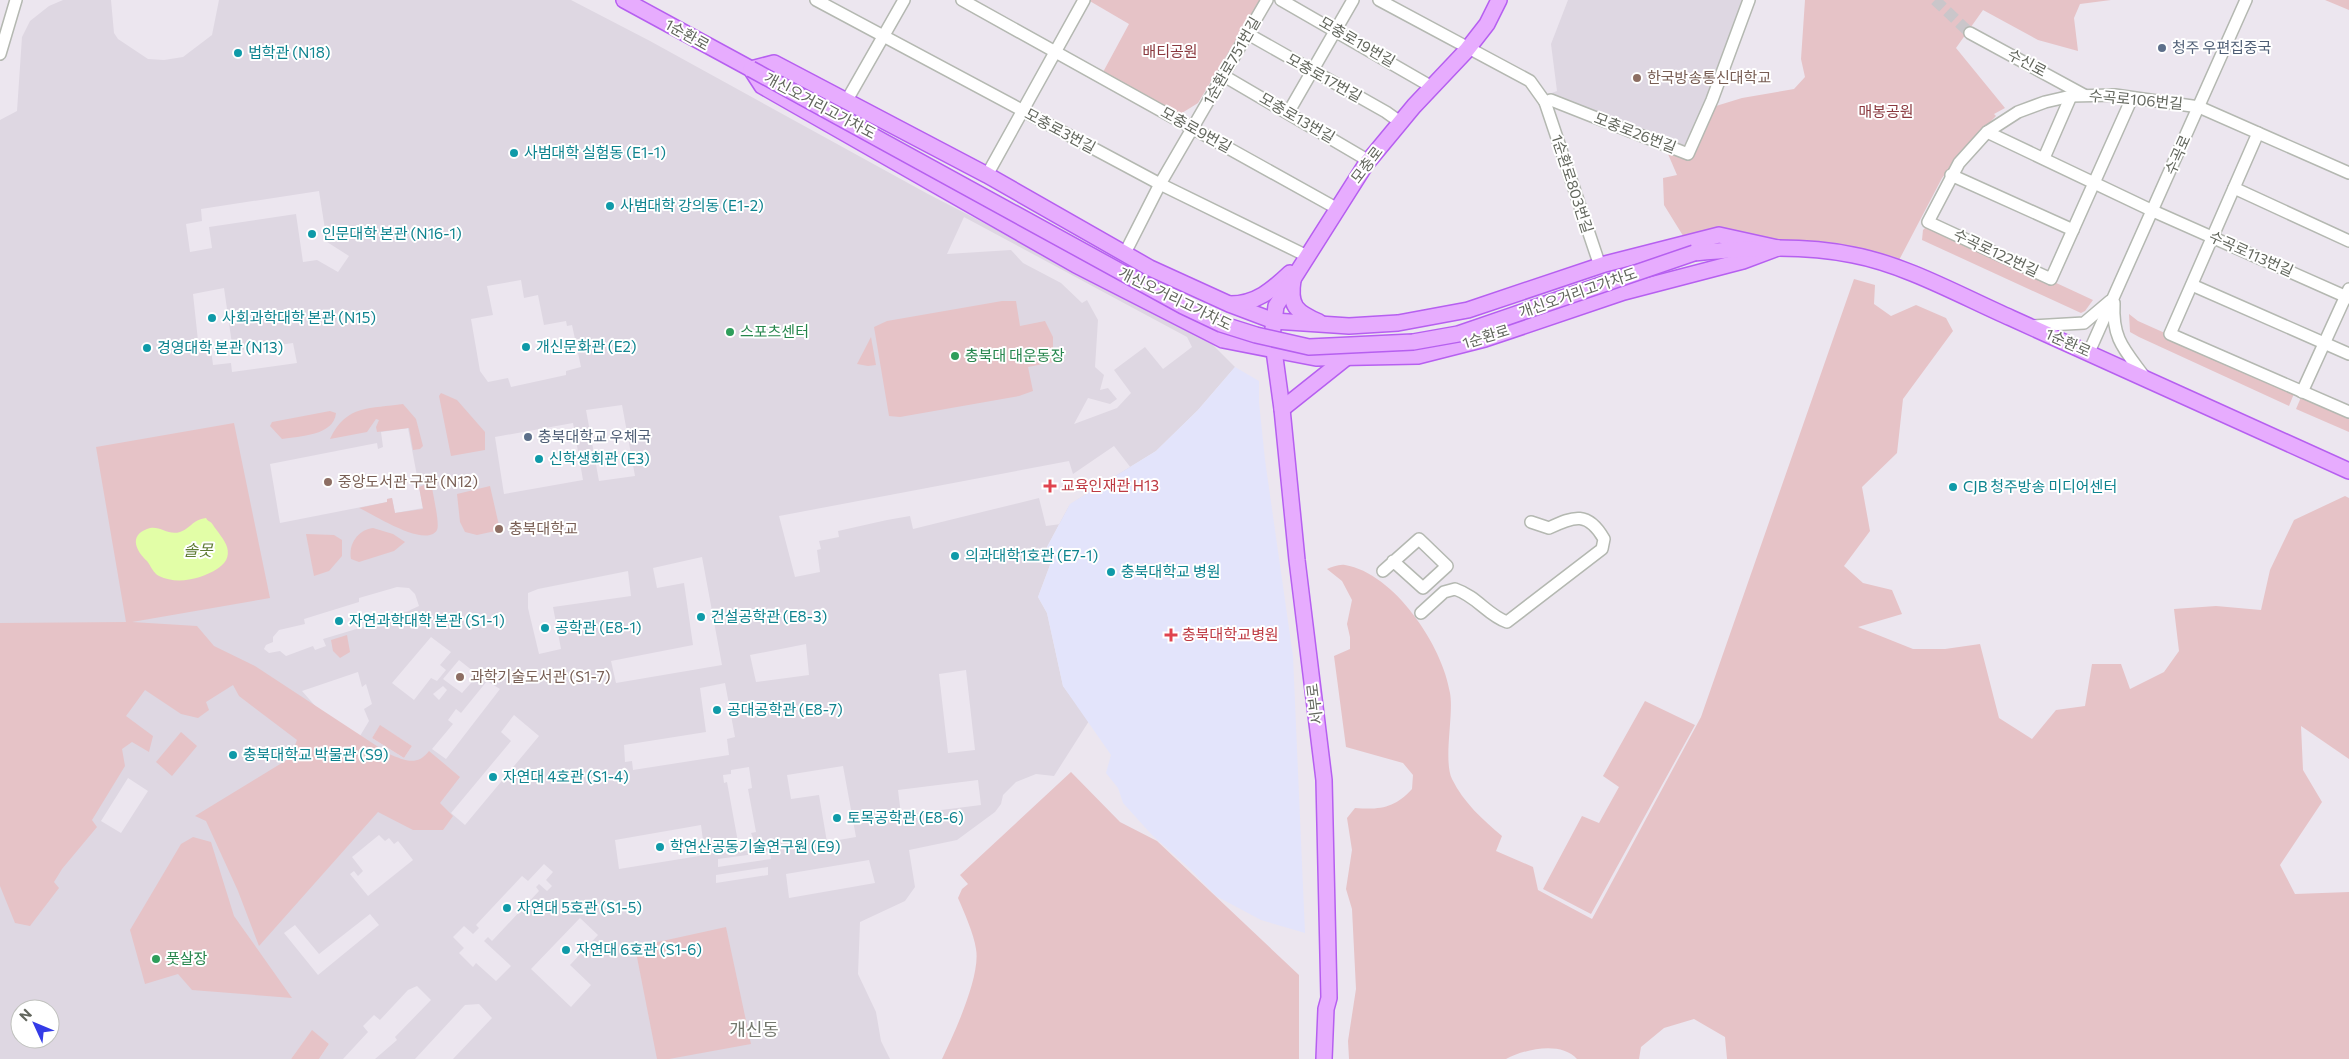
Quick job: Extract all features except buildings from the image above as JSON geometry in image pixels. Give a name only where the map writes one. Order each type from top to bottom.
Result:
[{"type":"main road","name":"1순환로","points":[[624,0],[751,69],[762,86],[1076,265],[1223,340],[1316,358],[1418,356],[1485,339],[1624,292],[1743,261],[1778,248]]},
{"type":"main road","name":"모충로","points":[[1275,350],[1272,336],[1276,306],[1336,208],[1369,161],[1400,122],[1468,49],[1486,24],[1499,0]]},
{"type":"main road","points":[[751,69],[774,63],[987,175],[1150,268],[1229,304],[1274,321],[1349,326],[1398,323],[1468,310],[1600,266],[1719,235],[1778,248]]},
{"type":"main road","name":"개신오거리고가차도","points":[[751,69],[1183,306],[1221,324],[1256,335],[1308,347],[1413,342],[1458,334],[1694,253]]},
{"type":"main road","name":"1순환로","points":[[1694,253],[1755,247],[1778,248],[1853,254],[1882,263],[2089,352],[2349,471]]},
{"type":"main road","points":[[1229,304],[1250,302],[1262,296],[1274,288],[1307,256]]},
{"type":"main road","points":[[1293,278],[1291,295],[1293,304],[1308,318],[1326,325]]},
{"type":"main road","name":"서부로","points":[[1275,350],[1297,560],[1324,780],[1329,998],[1326,1009],[1324,1059]]},
{"type":"main road","points":[[1282,409],[1346,358]]},
{"type":"street","points":[[0,54],[16,0]]},
{"type":"street","name":"모충로3번길","points":[[816,0],[1160,184],[1307,256]]},
{"type":"street","points":[[847,100],[904,0]]},
{"type":"street","name":"모충로9번길","points":[[962,0],[1336,208]]},
{"type":"street","points":[[987,175],[1084,0]]},
{"type":"street","name":"1순환로751번길","points":[[1125,253],[1160,184],[1267,0]]},
{"type":"street","name":"모충로19번길","points":[[1281,0],[1432,87]]},
{"type":"street","points":[[1288,113],[1353,0]]},
{"type":"street","points":[[1379,0],[1530,81],[1545,102]]},
{"type":"street","name":"모충로26번길","points":[[1545,102],[1551,100],[1688,154],[1712,100],[1749,0]]},
{"type":"street","name":"수곡로","points":[[2089,352],[2246,0]]},
{"type":"street","name":"수신로","points":[[1970,33],[2084,95]]},
{"type":"street","name":"모충로17번길","points":[[1248,34],[1311,72],[1386,112],[1400,122]]},
{"type":"street","name":"모충로13번길","points":[[1224,76],[1369,161]]},
{"type":"street","name":"수곡로106번길","points":[[1928,222],[1951,175],[1966,154],[1987,132],[2018,112],[2045,102],[2084,95],[2132,98],[2199,107]]},
{"type":"street","points":[[2044,158],[2072,96]]},
{"type":"street","name":"수곡로122번길","points":[[1928,222],[2051,279],[2132,98]]},
{"type":"street","name":"1순환로803번길","points":[[1545,102],[1600,266]]},
{"type":"street","points":[[2199,107],[2349,173]]},
{"type":"street","name":"수곡로113번길","points":[[1987,132],[2153,211],[2348,294]]},
{"type":"street","points":[[2258,133],[2170,334],[2349,412]]},
{"type":"street","points":[[1951,175],[2072,230]]},
{"type":"street","points":[[2234,188],[2349,241]]},
{"type":"street","points":[[2192,285],[2349,354]]},
{"type":"street","points":[[2302,392],[2348,294]]},
{"type":"street","points":[[2030,326],[2084,323],[2114,296]]},
{"type":"street","points":[[2114,296],[2113,322],[2117,337],[2146,379]]},
{"type":"street","points":[[1421,613],[1444,592],[1455,589],[1477,599],[1498,619],[1507,622],[1602,549],[1604,539],[1592,522],[1580,518],[1568,519],[1549,528],[1532,522]]},
{"type":"street","points":[[1383,570],[1393,561],[1419,539],[1446,566],[1424,588],[1393,561]]},
{"type":"shaded area","name":"충북대학교","points":[[63,0],[111,0],[114,33],[118,39],[148,59],[164,60],[183,57],[212,35],[219,0],[571,0],[650,41],[928,194],[1206,338],[1235,367],[1198,410],[1156,451],[1130,467],[1114,446],[1073,474],[1069,461],[779,516],[795,577],[820,572],[817,550],[821,549],[819,541],[839,537],[838,531],[887,520],[910,516],[913,529],[1039,498],[1046,526],[1059,524],[1047,547],[1050,565],[1038,597],[1047,613],[1063,686],[1089,721],[1054,776],[1036,774],[1016,782],[1003,795],[1001,804],[995,812],[957,840],[909,850],[915,887],[905,901],[860,922],[858,974],[876,1012],[881,1041],[890,1059],[453,1059],[492,1018],[479,1004],[465,1005],[415,1059],[375,1059],[397,1040],[395,1037],[431,1000],[417,986],[408,990],[380,1020],[374,1015],[363,1026],[368,1032],[343,1059],[319,1059],[329,1044],[312,1031],[291,1059],[0,1059],[0,120],[17,111],[22,37],[30,21],[49,6]],"holes":[[[319,191],[327,242],[349,256],[338,272],[317,260],[303,262],[296,214],[209,227],[212,248],[190,252],[186,224],[202,221],[201,209]],[[964,217],[1187,337],[1192,347],[1163,369],[1145,347],[1114,370],[1131,393],[1117,408],[1074,424],[1088,398],[1110,404],[1117,399],[1108,388],[1100,390],[1104,375],[1095,367],[1098,320],[1087,300],[1082,303],[1061,283],[1023,263],[1011,250],[947,254]],[[521,280],[524,298],[538,295],[544,325],[566,321],[567,326],[572,325],[581,367],[566,371],[566,375],[511,387],[508,378],[488,382],[480,371],[471,319],[493,315],[487,286]],[[224,288],[233,351],[293,343],[297,363],[232,372],[231,363],[213,365],[211,349],[199,350],[193,294]],[[622,405],[635,476],[599,481],[586,410]],[[573,423],[583,480],[504,494],[495,437]],[[408,428],[423,508],[395,513],[392,498],[387,499],[387,502],[280,523],[270,464],[377,443],[378,449],[383,447],[381,432]],[[702,557],[722,665],[616,683],[611,661],[693,645],[684,583],[657,588],[653,568]],[[628,571],[631,596],[553,607],[561,649],[539,654],[528,608],[528,593],[538,589]],[[397,587],[409,588],[415,594],[419,606],[406,612],[374,618],[373,624],[323,639],[326,646],[315,650],[313,646],[286,656],[280,651],[269,653],[264,649],[266,645],[273,642],[273,637],[279,630],[305,624],[304,619],[359,602],[359,598]],[[431,637],[451,652],[440,665],[446,670],[437,681],[431,678],[414,700],[392,683]],[[806,644],[809,675],[756,682],[750,655]],[[459,660],[478,675],[462,693],[443,679]],[[966,670],[975,750],[948,753],[939,674]],[[358,672],[362,687],[366,684],[372,704],[364,709],[369,721],[360,736],[317,708],[302,691]],[[487,681],[500,689],[446,759],[432,749],[453,724],[448,720],[456,709],[461,713]],[[725,683],[735,737],[727,739],[729,755],[633,770],[632,761],[625,762],[624,745],[706,732],[700,688]],[[443,686],[447,690],[439,700],[433,694]],[[514,715],[539,736],[465,825],[451,813],[511,741],[501,732]],[[380,726],[412,746],[404,758],[372,738]],[[843,766],[856,837],[827,842],[819,795],[791,799],[787,775]],[[749,767],[752,788],[748,789],[756,832],[751,833],[756,845],[753,846],[753,850],[736,852],[735,843],[738,842],[727,782],[724,783],[723,775],[731,774],[731,770]],[[128,778],[148,791],[121,833],[101,821]],[[978,780],[981,805],[901,815],[898,790]],[[701,825],[705,855],[619,869],[615,840]],[[379,835],[385,841],[389,838],[394,844],[398,841],[413,860],[368,896],[350,874],[354,871],[358,876],[363,871],[352,857]],[[770,852],[771,859],[718,867],[718,859]],[[869,860],[875,883],[789,898],[786,874]],[[544,864],[553,872],[546,880],[552,886],[547,891],[539,884],[536,887],[539,891],[492,941],[488,937],[484,941],[511,966],[496,981],[476,963],[473,967],[459,953],[464,948],[453,937],[464,926],[473,934],[479,928],[476,925],[522,876],[528,881]],[[768,867],[768,875],[716,883],[716,875]],[[370,914],[379,925],[318,975],[284,933],[295,925],[319,954]],[[580,918],[598,935],[570,965],[591,985],[571,1007],[531,969]]]},
{"type":"shaded area","name":"한국방송통신대학교","points":[[1568,0],[1742,0],[1744,3],[1690,145],[1684,147],[1549,94],[1557,91],[1551,44]]},
{"type":"shaded area","name":"충북대학교병원","points":[[1235,367],[1259,381],[1259,402],[1265,460],[1293,656],[1305,933],[1261,920],[1216,896],[1190,869],[1152,835],[1123,803],[1118,788],[1106,773],[1111,755],[1063,686],[1047,613],[1038,597],[1050,565],[1047,547],[1070,504],[1156,451],[1198,410]]},
{"type":"green space","name":"배티공원","points":[[1088,0],[1260,0],[1198,103],[1178,114],[1102,74],[1129,24]]},
{"type":"green space","name":"매봉공원","points":[[1805,0],[2111,0],[2080,4],[2074,18],[2078,51],[2038,40],[1983,10],[1956,48],[2005,108],[1994,114],[1996,116],[1973,140],[1942,178],[1897,264],[1724,241],[1690,247],[1664,205],[1663,178],[1677,175],[1668,154],[1688,158],[1716,106],[1742,98],[1794,89],[1805,77],[1801,59]]},
{"type":"green space","points":[[2325,0],[2349,0],[2349,10]]},
{"type":"green space","points":[[1929,224],[2093,300],[2085,311],[2081,313],[1922,240],[1923,230]]},
{"type":"green space","points":[[1854,279],[1875,285],[1874,304],[1891,316],[1916,305],[1946,318],[1953,331],[1903,399],[1897,453],[1862,487],[1870,531],[1844,566],[1863,583],[1892,590],[1902,614],[1858,627],[1913,649],[1945,649],[1980,644],[1999,718],[2032,739],[2056,710],[2085,706],[2092,664],[2121,664],[2130,689],[2164,672],[2179,651],[2174,609],[2216,606],[2261,610],[2270,570],[2294,520],[2345,496],[2349,498],[2349,759],[2301,726],[2303,770],[2322,802],[2280,865],[2295,894],[2349,892],[2349,1059],[1727,1059],[1725,1037],[1694,1019],[1664,1028],[1641,1047],[1639,1059],[1577,1059],[1570,1053],[1562,1050],[1543,1048],[1523,1052],[1506,1059],[1349,1059],[1348,1041],[1356,989],[1352,909],[1346,889],[1352,850],[1347,818],[1355,808],[1372,809],[1393,804],[1412,789],[1413,775],[1403,763],[1346,747],[1334,656],[1350,649],[1347,624],[1352,600],[1342,581],[1327,569],[1345,565],[1363,571],[1381,582],[1413,614],[1438,654],[1450,693],[1451,713],[1448,761],[1449,771],[1457,788],[1474,810],[1502,836],[1496,851],[1533,867],[1538,890],[1592,919],[1701,717]]},
{"type":"green space","points":[[1002,301],[1016,301],[1020,326],[1045,321],[1053,337],[1053,362],[1028,367],[1033,391],[1019,396],[900,417],[889,416],[874,327],[887,321]]},
{"type":"green space","points":[[2129,314],[2138,321],[2295,391],[2289,406],[2130,332]]},
{"type":"green space","points":[[871,337],[876,365],[857,364]]},
{"type":"green space","points":[[441,393],[457,400],[485,432],[485,450],[451,456],[439,396]]},
{"type":"green space","points":[[2302,395],[2349,416],[2349,432],[2296,409]]},
{"type":"green space","points":[[403,404],[416,419],[423,446],[420,449],[413,450],[409,428],[377,432],[376,427],[379,420],[376,419],[367,432],[330,439],[336,428],[344,419],[352,414],[370,408]]},
{"type":"green space","points":[[330,411],[336,413],[334,421],[323,431],[315,434],[282,439],[270,426],[272,422]]},
{"type":"green space","points":[[234,423],[270,598],[132,622],[197,626],[214,646],[255,666],[389,754],[405,760],[415,761],[429,751],[460,777],[440,803],[453,816],[443,830],[413,830],[378,812],[259,946],[238,891],[206,821],[195,816],[290,758],[297,740],[239,696],[233,685],[206,702],[209,710],[198,718],[181,714],[145,690],[126,716],[153,736],[149,752],[132,742],[122,749],[125,766],[92,820],[97,827],[62,869],[54,882],[59,888],[30,926],[15,923],[0,886],[0,623],[126,622],[96,447]]},
{"type":"green space","points":[[424,485],[432,487],[437,516],[438,527],[431,535],[411,533],[359,508],[387,502],[387,499],[392,498],[395,513],[423,509],[419,487]]},
{"type":"green space","points":[[490,486],[500,530],[477,535],[465,532],[460,522],[457,494]]},
{"type":"green space","points":[[373,528],[393,534],[405,542],[394,551],[359,562],[351,559],[351,548],[355,539],[363,532]]},
{"type":"green space","points":[[306,534],[334,535],[342,540],[342,556],[329,571],[314,576]]},
{"type":"green space","points":[[347,635],[350,652],[340,658],[333,651],[331,640]]},
{"type":"green space","points":[[1645,701],[1695,725],[1591,914],[1543,889],[1582,816],[1599,823],[1619,787],[1603,776]]},
{"type":"green space","points":[[380,725],[412,746],[404,758],[372,738]]},
{"type":"green space","points":[[181,732],[197,746],[172,776],[156,762]]},
{"type":"green space","points":[[1071,772],[1120,822],[1157,841],[1299,975],[1299,1059],[942,1059],[971,989],[976,960],[976,949],[969,923],[958,898],[962,889],[968,884],[960,875]]},
{"type":"green space","points":[[193,837],[211,842],[234,916],[292,998],[192,990],[178,974],[145,984],[130,930],[181,844]]},
{"type":"green space","points":[[726,927],[751,1044],[669,1059],[657,1059],[635,947]]},
{"type":"green space","points":[[312,1030],[329,1044],[319,1059],[291,1059]]},
{"type":"water","name":"솔못","points":[[206,518],[223,539],[228,551],[227,557],[220,567],[211,573],[189,580],[166,579],[155,573],[140,553],[136,544],[136,540],[141,532],[155,528],[171,533],[180,532],[197,521]]},
{"type":"tunnel","points":[[1935,0],[1970,33]]},
{"type":"place","name":"청주 우편집중국","points":[[2162,48]]},
{"type":"place","name":"법학관 (N18)","points":[[238,53]]},
{"type":"place","name":"한국방송통신대학교","points":[[1637,78]]},
{"type":"place","name":"사범대학 실험동 (E1-1)","points":[[514,153]]},
{"type":"place","name":"사범대학 강의동 (E1-2)","points":[[610,206]]},
{"type":"place","name":"인문대학 본관 (N16-1)","points":[[312,234]]},
{"type":"place","name":"사회과학대학 본관 (N15)","points":[[212,318]]},
{"type":"place","name":"스포츠센터","points":[[730,332]]},
{"type":"place","name":"개신문화관 (E2)","points":[[526,347]]},
{"type":"place","name":"경영대학 본관 (N13)","points":[[147,348]]},
{"type":"place","name":"충북대 대운동장","points":[[955,356]]},
{"type":"place","name":"충북대학교 우체국","points":[[528,437]]},
{"type":"place","name":"신학생회관 (E3)","points":[[539,459]]},
{"type":"place","name":"중앙도서관 구관 (N12)","points":[[328,482]]},
{"type":"place","name":"교육인재관 H13","points":[[1050,486]]},
{"type":"place","name":"CJB 청주방송 미디어센터","points":[[1953,487]]},
{"type":"place","name":"충북대학교","points":[[499,529]]},
{"type":"place","name":"의과대학1호관 (E7-1)","points":[[955,556]]},
{"type":"place","name":"충북대학교 병원","points":[[1111,572]]},
{"type":"place","name":"건설공학관 (E8-3)","points":[[701,617]]},
{"type":"place","name":"자연과학대학 본관 (S1-1)","points":[[339,621]]},
{"type":"place","name":"공학관 (E8-1)","points":[[545,628]]},
{"type":"place","name":"충북대학교병원","points":[[1171,635]]},
{"type":"place","name":"과학기술도서관 (S1-7)","points":[[460,677]]},
{"type":"place","name":"공대공학관 (E8-7)","points":[[717,710]]},
{"type":"place","name":"충북대학교 박물관 (S9)","points":[[233,755]]},
{"type":"place","name":"자연대 4호관 (S1-4)","points":[[493,777]]},
{"type":"place","name":"토목공학관 (E8-6)","points":[[837,818]]},
{"type":"place","name":"학연산공동기술연구원 (E9)","points":[[660,847]]},
{"type":"place","name":"자연대 5호관 (S1-5)","points":[[507,908]]},
{"type":"place","name":"자연대 6호관 (S1-6)","points":[[566,950]]},
{"type":"place","name":"풋살장","points":[[156,959]]},
{"type":"district","name":"개신동","points":[[754,1030]]}]
